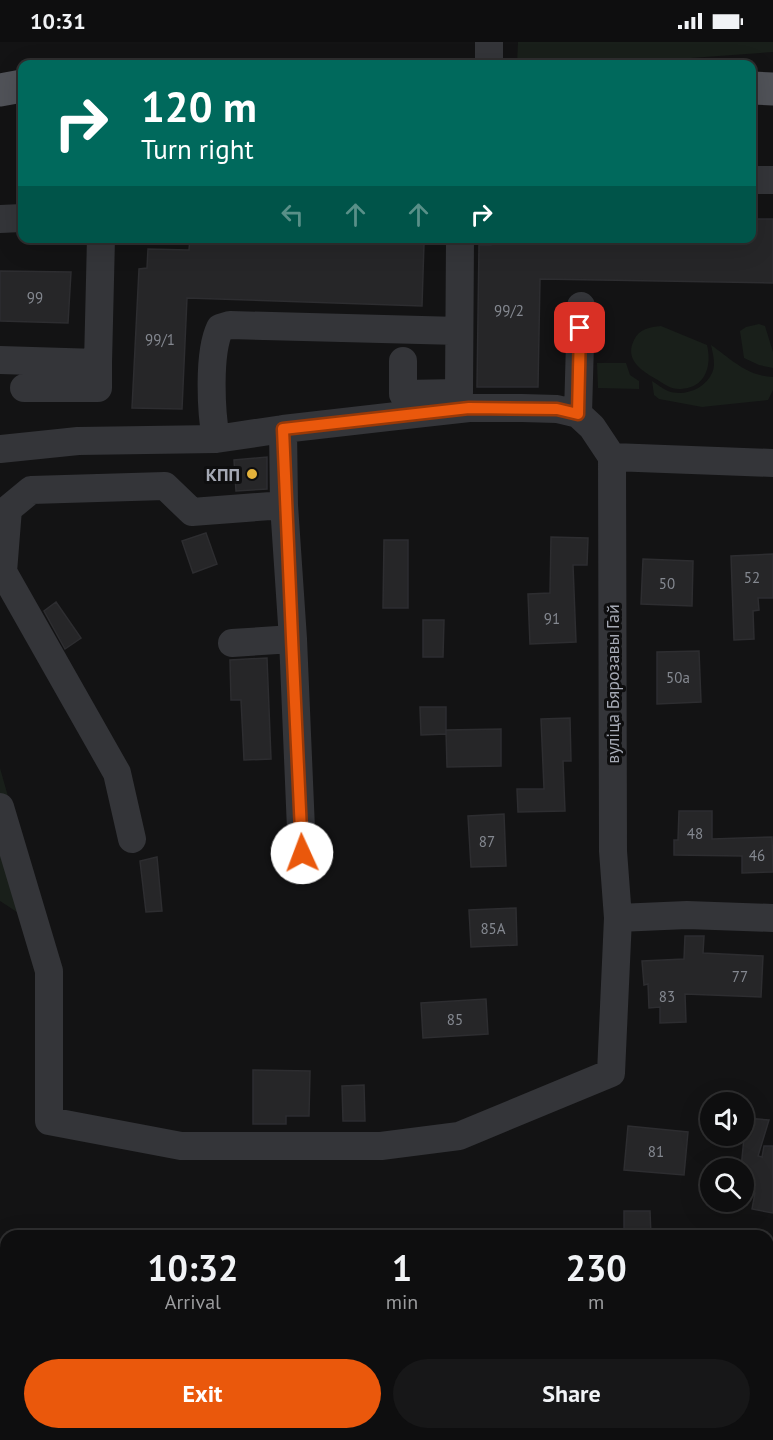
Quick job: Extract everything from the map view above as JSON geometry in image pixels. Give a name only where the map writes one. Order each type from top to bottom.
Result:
[{"type":"main road","points":[[0,90],[18,87]]},
{"type":"main road","points":[[756,88],[773,89]]},
{"type":"street","points":[[489,42],[489,60]]},
{"type":"street","points":[[756,180],[773,180]]},
{"type":"street","points":[[0,219],[18,218]]},
{"type":"street","points":[[24,388],[98,388],[101,243]]},
{"type":"street","points":[[403,361],[403,394],[459,393],[460,243]]},
{"type":"street","points":[[578,414],[581,306]]},
{"type":"street","points":[[216,439],[212,418],[214,341],[220,328],[230,325],[459,331]]},
{"type":"street","points":[[0,360],[98,363]]},
{"type":"street","points":[[0,449],[78,441],[216,439],[469,408],[557,409],[578,414],[592,427],[612,457],[773,463]]},
{"type":"street","points":[[283,429],[302,853]]},
{"type":"street","name":"вуліца Бярозавы Гай","points":[[0,807],[49,972],[49,1121],[181,1146],[381,1146],[459,1136],[611,1073],[618,918],[613,851],[612,457]]},
{"type":"street","points":[[132,839],[117,773],[3,572],[8,509],[31,490],[165,486],[192,512],[285,506]]},
{"type":"street","points":[[232,643],[293,639]]},
{"type":"street","points":[[618,918],[687,915],[773,918]]},
{"type":"shaded area","points":[[518,42],[773,42],[773,52],[662,60],[517,60]]},
{"type":"shaded area","points":[[759,324],[765,326],[773,352],[773,368],[744,358],[740,331]]},
{"type":"shaded area","points":[[661,326],[707,345],[708,367],[702,380],[696,385],[690,388],[671,388],[645,372],[633,359],[631,353],[636,336],[645,329]]},
{"type":"shaded area","points":[[711,345],[747,370],[773,377],[773,390],[768,400],[702,407],[659,399],[654,395],[652,381],[668,391],[681,393],[699,387],[709,379],[714,367]]},
{"type":"shaded area","points":[[597,363],[626,363],[630,375],[639,381],[639,389],[598,388]]},
{"type":"shaded area","points":[[0,768],[46,931],[0,901]]},
{"type":"building","points":[[756,219],[773,219],[773,283],[540,279],[538,387],[477,387],[479,245],[491,245],[491,243],[756,243]]},
{"type":"building","points":[[190,243],[424,243],[422,306],[187,298],[182,409],[132,408],[139,269],[147,268],[148,249],[189,250]]},
{"type":"building","points":[[0,271],[71,272],[68,323],[0,321]]},
{"type":"building","name":"КПП","points":[[267,457],[267,489],[236,491],[234,460]]},
{"type":"building","points":[[206,533],[217,564],[193,573],[182,541]]},
{"type":"building","points":[[551,537],[588,538],[587,565],[573,565],[576,642],[530,644],[528,594],[550,593]]},
{"type":"building","points":[[384,540],[408,540],[408,608],[383,608]]},
{"type":"building","points":[[773,554],[773,598],[758,598],[759,610],[753,611],[754,639],[734,640],[731,556]]},
{"type":"building","points":[[643,559],[693,561],[692,606],[641,604]]},
{"type":"building","points":[[56,602],[81,638],[65,649],[44,611]]},
{"type":"building","points":[[423,620],[444,620],[443,657],[423,657]]},
{"type":"building","points":[[699,651],[701,702],[657,704],[657,652]]},
{"type":"building","points":[[267,658],[271,759],[244,760],[241,700],[231,700],[230,660]]},
{"type":"building","points":[[420,707],[446,707],[446,734],[421,735]]},
{"type":"building","points":[[570,718],[571,761],[563,761],[565,811],[518,812],[517,789],[544,789],[541,719]]},
{"type":"building","points":[[501,729],[501,766],[447,767],[446,730]]},
{"type":"building","points":[[679,811],[712,811],[712,839],[772,837],[773,872],[742,873],[742,856],[674,855],[674,840],[678,840]]},
{"type":"building","points":[[504,814],[506,866],[471,867],[468,816]]},
{"type":"building","points":[[157,857],[162,911],[146,912],[140,861]]},
{"type":"building","points":[[516,908],[517,945],[471,947],[469,910]]},
{"type":"building","points":[[685,936],[704,936],[703,953],[763,956],[761,997],[685,994],[686,1022],[660,1023],[660,1007],[649,1008],[648,984],[644,985],[642,961],[684,959]]},
{"type":"building","points":[[486,999],[488,1034],[423,1038],[421,1003]]},
{"type":"building","points":[[253,1070],[310,1071],[309,1116],[286,1116],[286,1124],[253,1124]]},
{"type":"building","points":[[364,1085],[365,1121],[343,1121],[342,1086]]},
{"type":"building","points":[[754,1119],[769,1120],[758,1156],[762,1157],[764,1146],[773,1146],[773,1213],[754,1209],[754,1158],[742,1158],[743,1146],[754,1146]]},
{"type":"building","points":[[628,1126],[688,1132],[684,1175],[624,1170]]},
{"type":"building","points":[[624,1211],[650,1211],[651,1230],[624,1230]]},
{"type":"place","name":"КПП","points":[[252,474]]},
{"type":"route","points":[[302,853],[283,429],[469,408],[557,409],[578,414],[580,328]]}]
